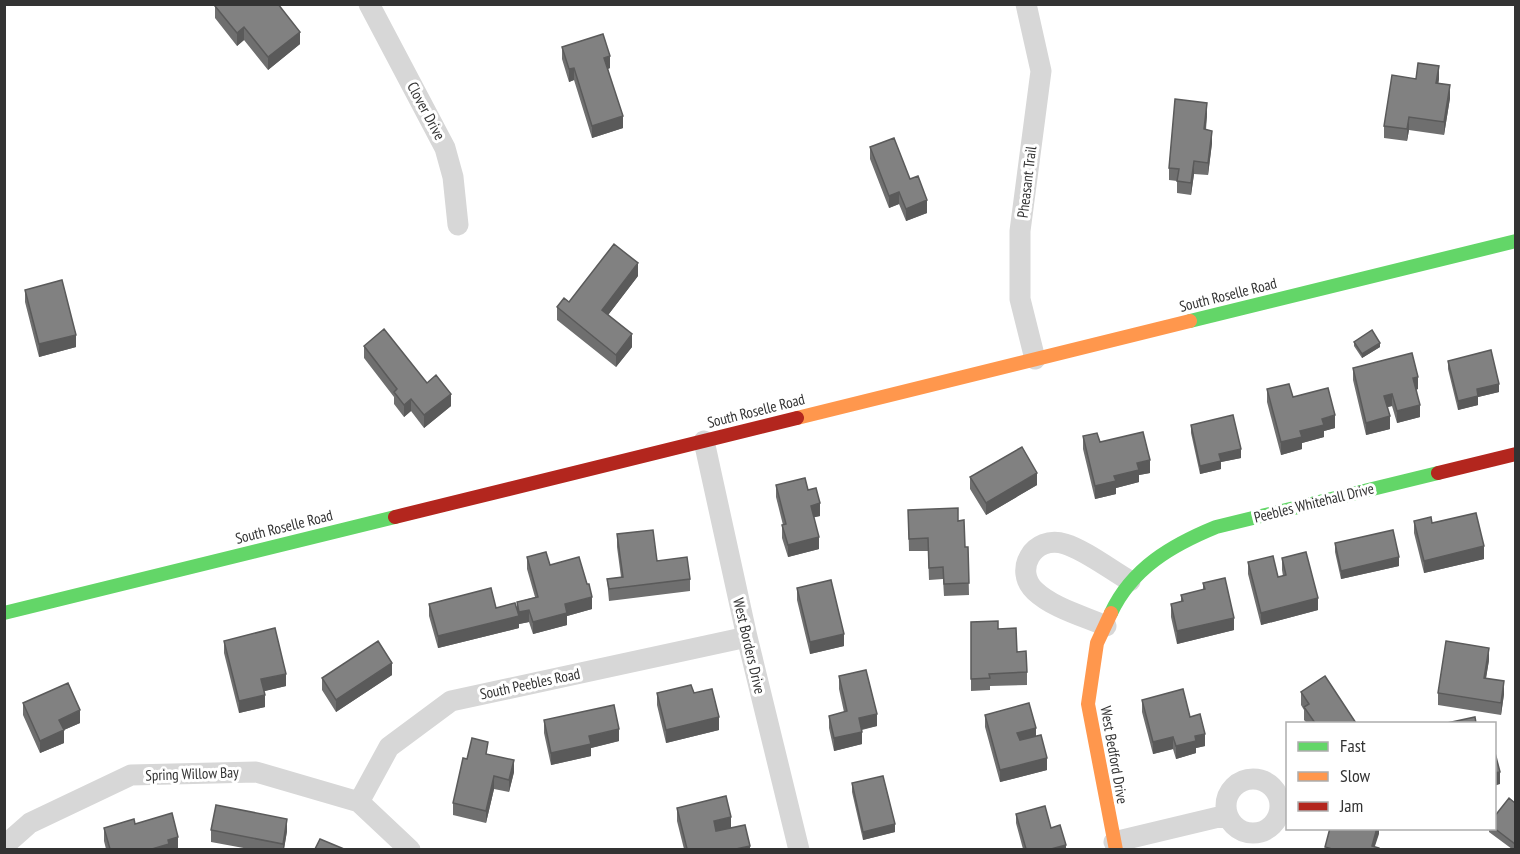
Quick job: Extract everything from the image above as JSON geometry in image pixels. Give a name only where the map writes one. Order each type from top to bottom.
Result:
[{"type":"main road","name":"South Roselle Road","points":[[4,613],[1515,242]]},
{"type":"main road","name":"Peebles Whitehall Drive","points":[[1124,590],[1158,556],[1187,538],[1216,527],[1513,454]]},
{"type":"main road","name":"West Bedford Drive","points":[[1115,846],[1088,704],[1097,643],[1124,590]]},
{"type":"street","name":"Clover Drive","points":[[369,4],[445,148],[453,177],[458,225]]},
{"type":"street","name":"Pheasant Trail","points":[[1026,4],[1041,71],[1020,231],[1020,299],[1035,359]]},
{"type":"street","name":"West Borders Drive","points":[[704,441],[747,637],[799,849]]},
{"type":"street","points":[[1106,626],[1051,602],[1033,590],[1026,569],[1029,557],[1038,546],[1051,542],[1066,544],[1124,590]]},
{"type":"street","name":"South Peebles Road","points":[[358,802],[389,747],[451,701],[747,637]]},
{"type":"street","name":"Spring Willow Bay","points":[[4,846],[30,823],[131,775],[256,771],[358,802]]},
{"type":"street","points":[[358,802],[410,849]]},
{"type":"street","points":[[1115,846],[1227,815]]},
{"type":"building","points":[[217,4],[278,4],[300,32],[268,57],[244,27],[237,33],[215,6]]},
{"type":"building","points":[[603,34],[610,56],[604,58],[623,116],[592,126],[574,68],[569,69],[562,47]]},
{"type":"building","points":[[1418,63],[1439,66],[1436,83],[1450,85],[1444,122],[1409,117],[1407,129],[1384,126],[1392,75],[1416,79]]},
{"type":"building","points":[[1175,99],[1207,103],[1204,129],[1212,131],[1208,163],[1194,161],[1191,183],[1177,181],[1179,169],[1169,168]]},
{"type":"building","points":[[894,138],[910,179],[918,176],[927,200],[906,209],[899,192],[889,196],[870,147]]},
{"type":"building","points":[[614,244],[638,263],[602,310],[632,334],[616,355],[557,307],[564,298],[569,302]]},
{"type":"building","points":[[62,280],[76,335],[39,344],[25,290]]},
{"type":"building","points":[[384,329],[427,383],[436,375],[451,394],[424,415],[411,399],[404,405],[394,392],[397,389],[364,346]]},
{"type":"building","points":[[1372,330],[1380,343],[1362,354],[1354,342]]},
{"type":"building","points":[[1491,350],[1499,384],[1477,389],[1478,396],[1458,401],[1448,361]]},
{"type":"building","points":[[1412,353],[1418,377],[1413,378],[1420,405],[1397,411],[1392,394],[1384,396],[1390,416],[1366,423],[1353,368]]},
{"type":"building","points":[[1289,384],[1293,397],[1328,388],[1335,415],[1322,419],[1324,425],[1300,431],[1302,437],[1281,442],[1267,389]]},
{"type":"building","points":[[1233,415],[1241,449],[1219,454],[1221,461],[1200,466],[1191,425]]},
{"type":"building","points":[[1143,432],[1150,460],[1137,463],[1139,470],[1114,476],[1116,481],[1095,486],[1083,436],[1097,433],[1100,442]]},
{"type":"building","points":[[1022,447],[1037,473],[986,503],[970,477]]},
{"type":"building","points":[[805,478],[808,490],[816,488],[820,503],[811,506],[819,537],[788,545],[782,525],[786,524],[776,485]]},
{"type":"building","points":[[958,508],[958,521],[964,520],[965,547],[968,547],[969,583],[944,584],[943,567],[929,568],[928,538],[909,539],[908,510]]},
{"type":"building","points":[[1476,513],[1484,546],[1424,561],[1414,521],[1431,517],[1432,523]]},
{"type":"building","points":[[653,530],[657,561],[687,557],[690,579],[609,589],[607,579],[623,577],[617,534]]},
{"type":"building","points":[[1393,530],[1399,557],[1341,571],[1335,543]]},
{"type":"building","points":[[546,552],[550,565],[579,557],[592,597],[565,604],[567,613],[533,622],[529,610],[519,612],[517,602],[538,597],[527,557]]},
{"type":"building","points":[[1306,552],[1318,598],[1261,613],[1248,562],[1273,556],[1278,577],[1286,575],[1282,558]]},
{"type":"building","points":[[1225,578],[1234,618],[1177,631],[1171,604],[1183,601],[1181,595],[1205,589],[1203,583]]},
{"type":"building","points":[[831,580],[844,634],[810,642],[797,588]]},
{"type":"building","points":[[491,588],[496,608],[515,603],[519,616],[438,636],[429,604]]},
{"type":"building","points":[[998,621],[998,629],[1016,628],[1017,652],[1026,651],[1027,672],[989,674],[990,678],[971,679],[971,622]]},
{"type":"building","points":[[275,628],[286,674],[261,679],[265,695],[239,701],[224,641]]},
{"type":"building","points":[[378,641],[392,663],[336,700],[322,678]]},
{"type":"building","points":[[1446,641],[1489,648],[1484,678],[1504,681],[1501,703],[1438,693]]},
{"type":"building","points":[[866,670],[877,714],[859,718],[862,732],[834,738],[829,716],[847,711],[839,676]]},
{"type":"building","points":[[1325,676],[1355,722],[1314,722],[1304,707],[1309,704],[1301,692]]},
{"type":"building","points":[[68,683],[80,710],[59,720],[64,730],[40,741],[23,703]]},
{"type":"building","points":[[691,685],[694,693],[712,689],[719,717],[666,730],[657,693]]},
{"type":"building","points":[[1183,689],[1190,717],[1200,714],[1205,734],[1195,736],[1196,741],[1176,746],[1173,737],[1153,742],[1142,700]]},
{"type":"building","points":[[1029,703],[1036,728],[1017,733],[1020,740],[1041,735],[1047,758],[1000,770],[985,715]]},
{"type":"building","points":[[614,705],[619,729],[589,736],[591,744],[551,753],[544,720]]},
{"type":"building","points":[[1475,717],[1476,722],[1452,722]]},
{"type":"building","points":[[472,738],[488,742],[486,754],[514,760],[509,780],[494,776],[486,811],[453,803],[463,758],[467,759]]},
{"type":"building","points":[[1496,757],[1500,772],[1496,773]]},
{"type":"building","points":[[883,776],[895,824],[863,832],[852,783]]},
{"type":"building","points":[[726,796],[731,817],[714,821],[716,831],[745,825],[750,846],[736,849],[687,849],[677,808]]},
{"type":"building","points":[[1509,798],[1515,803],[1515,844],[1496,830],[1496,814]]},
{"type":"building","points":[[216,805],[287,819],[283,844],[211,830]]},
{"type":"building","points":[[1045,806],[1051,828],[1060,825],[1066,845],[1051,849],[1026,849],[1016,814]]},
{"type":"building","points":[[172,813],[178,837],[168,840],[169,844],[152,849],[110,849],[104,828],[134,819],[135,824]]},
{"type":"building","points":[[1329,830],[1376,830],[1372,846],[1379,849],[1325,847]]},
{"type":"building","points":[[320,839],[344,849],[315,849]]},
{"type":"traffic: fast","points":[[1190,321],[1516,241]]},
{"type":"traffic: fast","points":[[1111,613],[1130,583],[1155,560],[1169,550],[1216,527],[1438,473]]},
{"type":"traffic: fast","points":[[4,613],[395,517]]},
{"type":"traffic: slow","points":[[797,418],[1190,321]]},
{"type":"traffic: slow","points":[[1111,613],[1097,643],[1088,704],[1116,850]]},
{"type":"traffic: jam","points":[[395,517],[797,418]]},
{"type":"traffic: jam","points":[[1438,473],[1516,454]]}]
